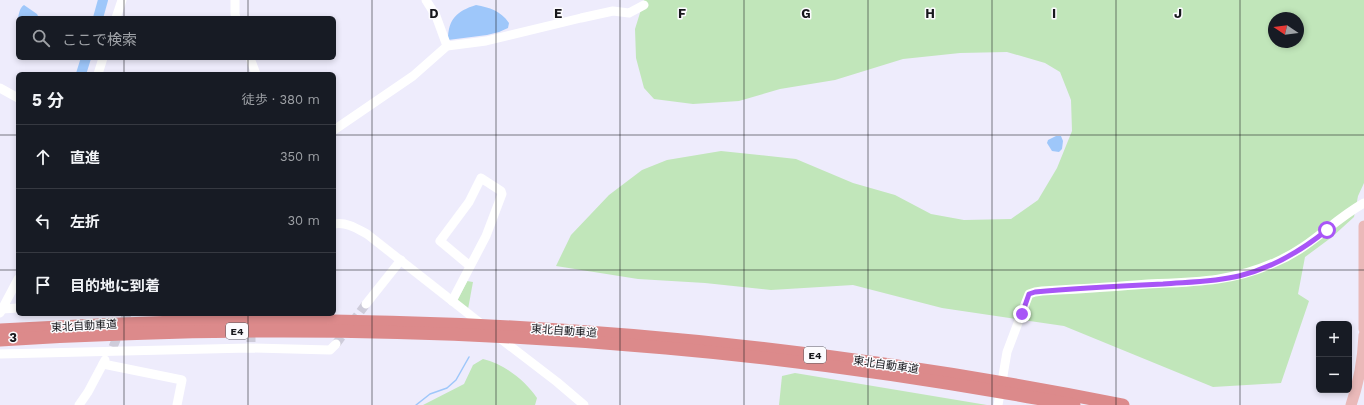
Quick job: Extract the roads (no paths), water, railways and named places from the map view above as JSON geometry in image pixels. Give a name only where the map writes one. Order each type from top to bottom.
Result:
[{"type":"highway","name":"東北自動車道","points":[[0,330],[83,325],[213,321],[308,321],[508,332],[668,338],[758,348],[968,377],[1123,405]]},
{"type":"highway","name":"東北自動車道","points":[[0,340],[76,335],[206,331],[469,330]]},
{"type":"highway","name":"東北自動車道","points":[[508,332],[757,357],[952,384],[1074,405]]},
{"type":"main road","points":[[1364,226],[1364,329]]},
{"type":"main road","points":[[1352,405],[1363,359],[1364,335]]},
{"type":"street","points":[[117,16],[122,0]]},
{"type":"street","points":[[235,0],[236,16]]},
{"type":"street","points":[[426,0],[436,16],[447,46]]},
{"type":"street","points":[[336,129],[413,76],[447,46],[486,41],[613,11],[629,13],[644,5]]},
{"type":"street","points":[[99,72],[102,60]]},
{"type":"street","points":[[251,60],[255,72]]},
{"type":"street","points":[[0,88],[16,97]]},
{"type":"street","points":[[452,301],[486,236],[502,194],[501,191],[481,178],[469,202],[440,241],[470,266]]},
{"type":"street","points":[[998,405],[1007,352],[1029,294],[1035,292],[1205,281],[1239,276],[1271,264],[1307,246],[1342,216],[1364,203]]},
{"type":"street","points":[[336,224],[340,223],[353,226],[367,234],[557,382],[584,405]]},
{"type":"street","points":[[366,304],[400,260]]},
{"type":"street","points":[[1,311],[16,286]]},
{"type":"street","points":[[1,311],[16,308]]},
{"type":"street","points":[[0,354],[250,345],[330,350],[336,344]]},
{"type":"street","points":[[78,405],[88,392],[111,349]]},
{"type":"street","points":[[103,364],[182,380],[177,405]]},
{"type":"water","points":[[24,5],[38,16],[18,16],[22,6]]},
{"type":"water","points":[[476,5],[498,12],[509,23],[508,28],[487,35],[448,40],[448,33],[455,17],[469,7]]},
{"type":"water","points":[[1056,136],[1061,136],[1063,141],[1062,149],[1059,152],[1052,151],[1047,143],[1048,140]]},
{"type":"waterway","points":[[99,16],[103,0]]},
{"type":"waterway","points":[[82,72],[85,60]]},
{"type":"waterway","points":[[416,405],[430,394],[447,388],[456,380],[469,357]]},
{"type":"tunnel","points":[[336,344],[366,304]]},
{"type":"tunnel","points":[[113,347],[126,316]]},
{"type":"tunnel","points":[[251,316],[251,342]]}]
